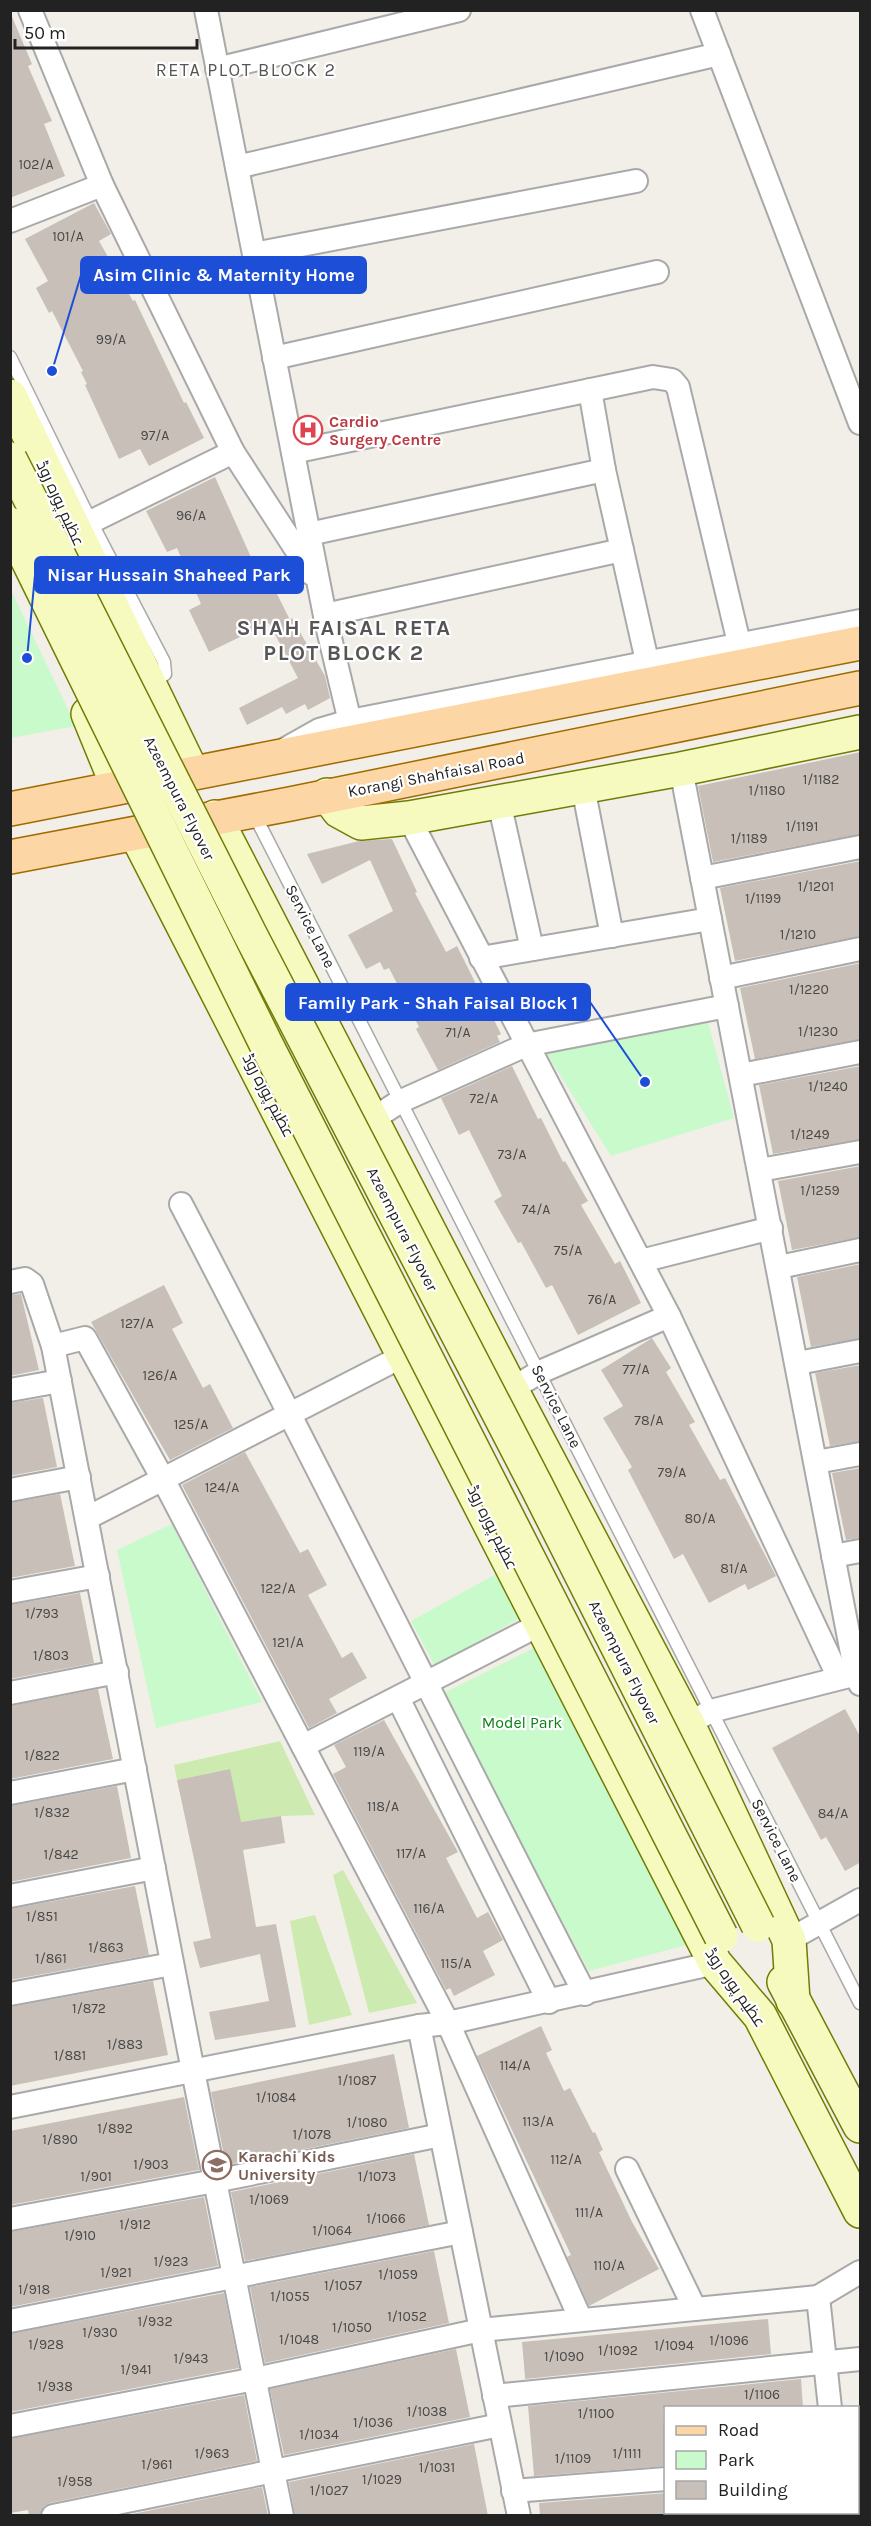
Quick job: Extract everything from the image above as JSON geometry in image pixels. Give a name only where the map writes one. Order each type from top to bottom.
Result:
[{"type":"main road","name":"عظیم پورہ روڈ","points":[[10,396],[82,525],[153,696],[192,772]]},
{"type":"main road","name":"Azeempura Flyover","points":[[10,459],[250,934],[537,1487],[758,1925],[793,2001]]},
{"type":"main road","name":"Azeempura Flyover","points":[[10,524],[267,1046],[718,1950],[760,2016]]},
{"type":"main road","points":[[10,559],[94,727],[118,787]]},
{"type":"main road","points":[[10,809],[270,757],[352,732],[861,643]]},
{"type":"main road","name":"Korangi Shahfaisal Road","points":[[10,857],[679,727],[861,688]]},
{"type":"main road","points":[[94,727],[153,696]]},
{"type":"main road","points":[[327,795],[339,811],[361,823],[409,818],[681,770],[861,732]]},
{"type":"main road","points":[[215,817],[386,1111],[511,1389],[700,1717],[789,1940],[793,2001],[861,2126]]},
{"type":"main road","name":"عظیم پورہ روڈ","points":[[136,834],[162,889],[405,1355],[718,1950]]},
{"type":"main road","points":[[162,889],[230,846]]},
{"type":"main road","name":"عظیم پورہ روڈ","points":[[760,2016],[861,2211]]},
{"type":"street","points":[[30,10],[102,185],[233,452],[320,585]]},
{"type":"street","points":[[206,10],[325,615],[352,732],[647,661],[861,621]]},
{"type":"street","points":[[217,69],[459,10]]},
{"type":"street","points":[[702,10],[861,423]]},
{"type":"street","points":[[237,167],[719,54]]},
{"type":"street","points":[[254,254],[636,181]]},
{"type":"street","points":[[10,221],[102,185]]},
{"type":"street","points":[[274,358],[657,272]]},
{"type":"street","points":[[293,452],[662,376],[672,380],[678,387],[738,643]]},
{"type":"street","points":[[591,390],[604,470],[647,661]]},
{"type":"street","points":[[82,525],[233,452]]},
{"type":"street","points":[[309,534],[604,470]]},
{"type":"street","points":[[325,615],[622,550]]},
{"type":"street","points":[[681,770],[798,1363],[854,1677]]},
{"type":"street","points":[[583,787],[612,936]]},
{"type":"street","points":[[498,802],[532,949]]},
{"type":"street","points":[[409,818],[641,1261],[854,1677]]},
{"type":"street","points":[[702,878],[861,847]]},
{"type":"street","points":[[481,958],[710,919]]},
{"type":"street","points":[[721,978],[861,949]]},
{"type":"street","points":[[386,1111],[526,1045],[727,1006]]},
{"type":"street","points":[[741,1075],[861,1052]]},
{"type":"street","points":[[759,1170],[861,1152]]},
{"type":"street","points":[[181,1204],[291,1414],[424,1684],[585,1994]]},
{"type":"street","points":[[641,1261],[771,1228]]},
{"type":"street","points":[[779,1267],[861,1250]]},
{"type":"street","points":[[10,1282],[26,1279],[32,1284],[53,1346],[214,2181],[282,2516]]},
{"type":"street","points":[[511,1389],[540,1372],[669,1316]]},
{"type":"street","points":[[53,1346],[85,1338],[164,1481],[448,2024],[581,2320]]},
{"type":"street","points":[[798,1363],[861,1351]]},
{"type":"street","points":[[87,1518],[164,1481],[405,1355]]},
{"type":"street","points":[[10,1390],[60,1381]]},
{"type":"street","points":[[816,1462],[861,1454]]},
{"type":"street","points":[[10,1490],[79,1477]]},
{"type":"street","points":[[833,1556],[861,1551]]},
{"type":"street","points":[[10,1592],[98,1576]]},
{"type":"street","points":[[303,1746],[533,1628]]},
{"type":"street","points":[[10,1693],[117,1672]]},
{"type":"street","points":[[700,1717],[854,1677]]},
{"type":"street","points":[[398,1698],[549,2002]]},
{"type":"street","points":[[10,1793],[135,1769]]},
{"type":"street","points":[[10,1896],[154,1868]]},
{"type":"street","points":[[789,1940],[861,1900]]},
{"type":"street","points":[[10,2107],[419,2026],[448,2024],[549,2002],[585,1994],[718,1950]]},
{"type":"street","points":[[10,1994],[172,1964]]},
{"type":"street","points":[[419,2026],[519,2516]]},
{"type":"street","points":[[10,2219],[441,2135]]},
{"type":"street","points":[[627,2169],[695,2309]]},
{"type":"street","points":[[10,2321],[461,2232]]},
{"type":"street","points":[[10,2426],[255,2379],[481,2330],[818,2297],[861,2272]]},
{"type":"street","points":[[818,2297],[830,2406]]},
{"type":"street","points":[[494,2396],[861,2359]]},
{"type":"street","points":[[53,2516],[500,2425]]},
{"type":"street","points":[[513,2491],[664,2479]]},
{"type":"lane","points":[[10,357],[82,525]]},
{"type":"lane","name":"Service Lane","points":[[252,811],[386,1111],[540,1372],[700,1717],[820,1924],[861,2003]]},
{"type":"green space","points":[[11,590],[76,726],[11,738]]},
{"type":"green space","points":[[708,1022],[734,1118],[611,1156],[542,1046]]},
{"type":"green space","points":[[172,1524],[262,1702],[156,1728],[117,1550]]},
{"type":"green space","points":[[505,1569],[529,1613],[435,1666],[411,1621]]},
{"type":"green space","name":"Model Park","points":[[546,1642],[698,1942],[589,1971],[442,1694]]},
{"type":"green space","points":[[280,1741],[315,1815],[281,1816],[229,1824],[230,1769],[177,1780],[174,1765]]},
{"type":"green space","points":[[343,1870],[417,2003],[369,2013],[333,1875]]},
{"type":"green space","points":[[315,1915],[352,2015],[309,2025],[290,1921]]},
{"type":"building","points":[[10,12],[32,64],[28,66],[52,121],[44,124],[65,176],[10,198]]},
{"type":"building","points":[[94,203],[111,234],[99,241],[133,301],[135,300],[184,403],[186,402],[204,438],[149,466],[140,449],[119,459],[85,385],[87,384],[81,372],[83,371],[52,311],[49,313],[36,288],[48,281],[25,239]]},
{"type":"building","points":[[215,477],[259,575],[266,572],[290,620],[292,618],[325,676],[330,698],[308,710],[305,704],[286,714],[282,707],[247,725],[239,708],[298,678],[269,623],[209,652],[189,610],[201,604],[177,548],[167,552],[146,511]]},
{"type":"building","points":[[861,752],[861,834],[713,862],[698,786]]},
{"type":"building","points":[[392,839],[417,892],[415,893],[446,952],[457,946],[501,1034],[497,1036],[500,1042],[438,1070],[416,1029],[419,1027],[389,968],[384,970],[380,962],[366,969],[348,935],[393,911],[370,860],[322,884],[307,854],[359,841]]},
{"type":"building","points":[[861,861],[861,936],[735,961],[720,888]]},
{"type":"building","points":[[861,963],[861,1039],[755,1059],[740,988]]},
{"type":"building","points":[[512,1066],[538,1119],[541,1118],[563,1162],[565,1161],[588,1201],[581,1205],[615,1264],[620,1261],[641,1303],[578,1335],[552,1285],[546,1288],[521,1242],[518,1243],[494,1201],[502,1196],[469,1130],[459,1135],[441,1098]]},
{"type":"building","points":[[861,1066],[861,1139],[773,1154],[759,1085]]},
{"type":"building","points":[[861,1166],[861,1237],[792,1250],[778,1181]]},
{"type":"building","points":[[861,1264],[861,1338],[811,1347],[797,1277]]},
{"type":"building","points":[[164,1285],[183,1323],[172,1329],[203,1388],[210,1384],[233,1428],[170,1460],[91,1322]]},
{"type":"building","points":[[21,1294],[39,1370],[10,1376],[10,1295]]},
{"type":"building","points":[[652,1338],[671,1368],[666,1372],[695,1422],[689,1425],[720,1480],[725,1478],[776,1576],[748,1590],[745,1584],[709,1603],[683,1554],[674,1559],[628,1470],[632,1467],[603,1418],[623,1406],[601,1370]]},
{"type":"building","points":[[861,1365],[861,1441],[830,1446],[815,1373]]},
{"type":"building","points":[[43,1398],[57,1467],[10,1476],[10,1403]]},
{"type":"building","points":[[245,1452],[300,1553],[308,1549],[327,1585],[308,1595],[342,1658],[352,1652],[367,1678],[329,1699],[337,1713],[309,1728],[182,1485]]},
{"type":"building","points":[[861,1468],[861,1538],[846,1540],[832,1473]]},
{"type":"building","points":[[60,1494],[75,1566],[10,1578],[10,1503]]},
{"type":"building","points":[[80,1593],[94,1663],[10,1679],[10,1605]]},
{"type":"building","points":[[98,1689],[113,1759],[10,1779],[10,1706]]},
{"type":"building","points":[[845,1709],[861,1738],[861,1862],[845,1871],[826,1837],[821,1840],[772,1748]]},
{"type":"building","points":[[384,1720],[458,1852],[446,1858],[477,1918],[488,1912],[503,1940],[483,1951],[495,1975],[454,1996],[450,1988],[446,1990],[333,1774],[346,1767],[334,1745]]},
{"type":"building","points":[[230,1769],[241,1822],[281,1816],[285,1843],[243,1850],[256,1927],[276,1924],[296,2027],[215,2040],[209,2012],[269,2001],[260,1954],[200,1968],[193,1942],[211,1938],[177,1780]]},
{"type":"building","points":[[117,1786],[131,1858],[10,1882],[10,1806]]},
{"type":"building","points":[[135,1886],[149,1955],[10,1980],[10,1909]]},
{"type":"building","points":[[153,1981],[168,2055],[10,2086],[10,2007]]},
{"type":"building","points":[[541,2026],[552,2050],[546,2053],[564,2091],[570,2088],[593,2133],[595,2132],[603,2150],[599,2152],[632,2222],[659,2269],[589,2306],[567,2257],[571,2255],[477,2056]]},
{"type":"building","points":[[394,2054],[409,2128],[226,2165],[211,2092]]},
{"type":"building","points":[[184,2097],[199,2170],[10,2205],[10,2131]]},
{"type":"building","points":[[414,2154],[429,2225],[245,2261],[231,2192]]},
{"type":"building","points":[[204,2197],[218,2266],[10,2307],[10,2232]]},
{"type":"building","points":[[434,2251],[449,2323],[265,2363],[250,2287]]},
{"type":"building","points":[[224,2293],[239,2368],[10,2412],[10,2334]]},
{"type":"building","points":[[768,2319],[771,2354],[525,2379],[522,2342]]},
{"type":"building","points":[[456,2349],[470,2417],[284,2455],[270,2389]]},
{"type":"building","points":[[801,2379],[803,2406],[664,2406],[664,2466],[534,2476],[528,2406]]},
{"type":"building","points":[[244,2395],[257,2461],[50,2503],[44,2506],[40,2516],[29,2516],[28,2510],[10,2513],[10,2439]]},
{"type":"building","points":[[474,2444],[488,2516],[295,2516],[289,2482]]},
{"type":"building","points":[[262,2487],[268,2516],[123,2516]]},
{"type":"building","points":[[664,2493],[664,2514],[666,2516],[540,2516],[539,2503]]},
{"type":"place","name":"Asim Clinic & Maternity Home","points":[[52,371]]},
{"type":"place","name":"Cardio Surgery Centre","points":[[308,430]]},
{"type":"place","name":"Nisar Hussain Shaheed Park","points":[[27,658]]},
{"type":"place","name":"Family Park - Shah Faisal Block 1","points":[[645,1082]]},
{"type":"place","name":"Karachi Kids University","points":[[217,2165]]},
{"type":"district","name":"RETA PLOT BLOCK 2","points":[[246,70]]},
{"type":"district","name":"SHAH FAISAL RETA PLOT BLOCK 2","points":[[344,640]]}]
